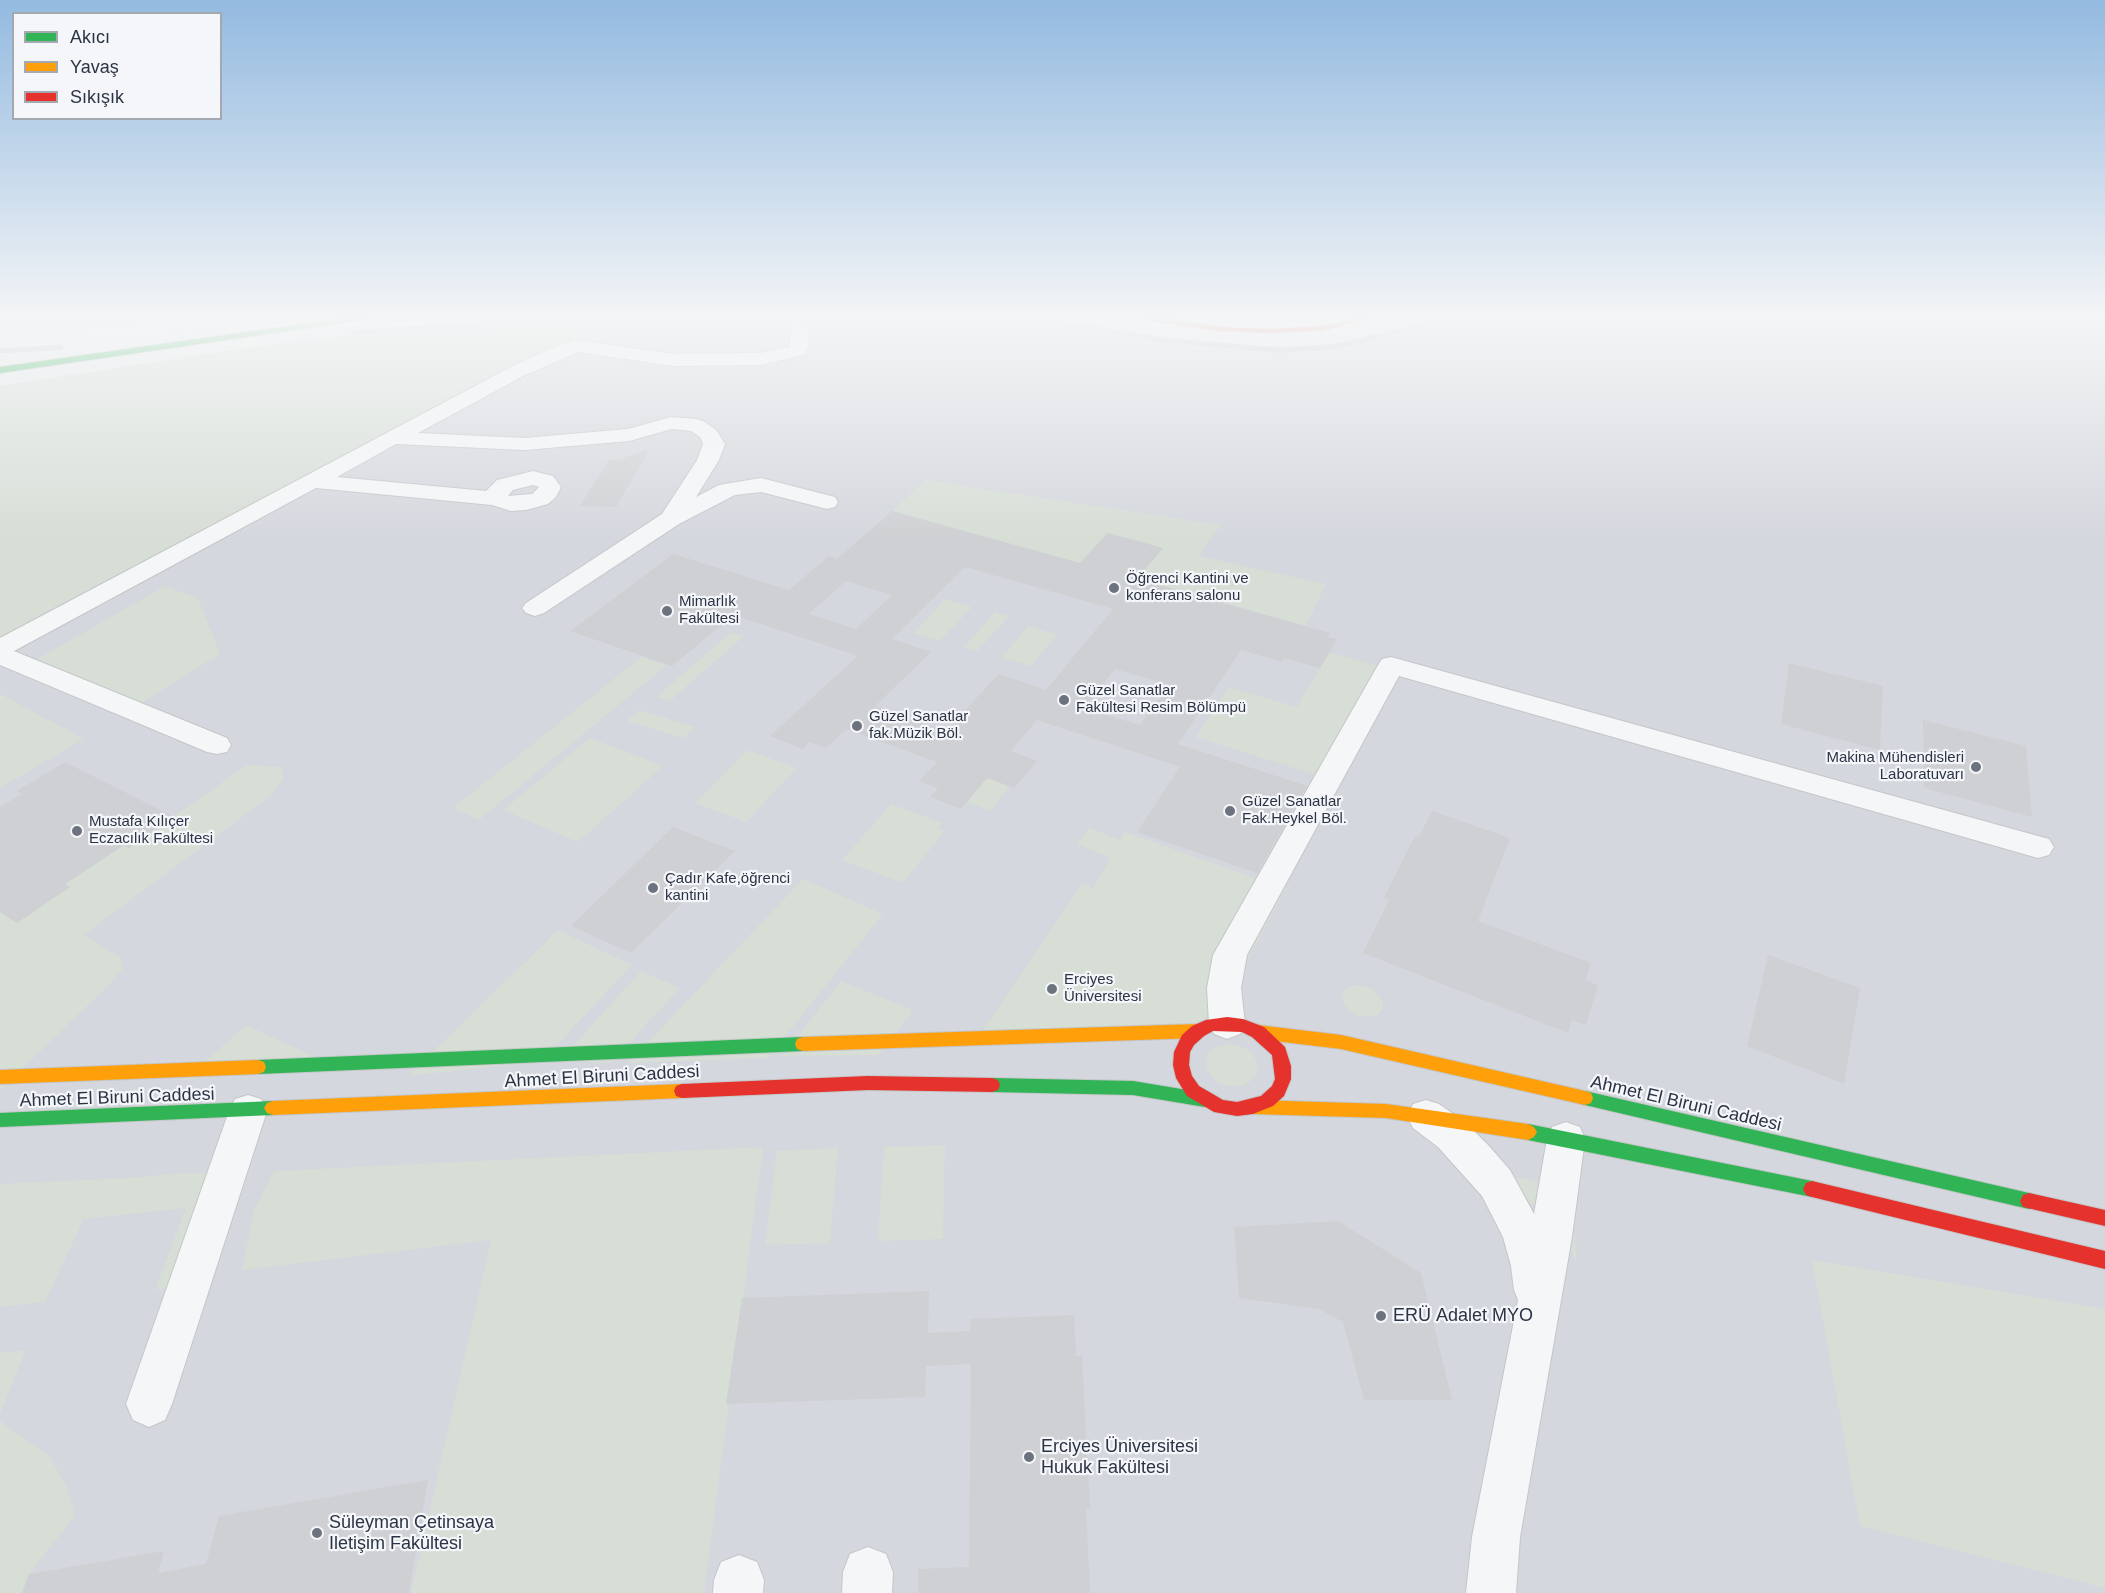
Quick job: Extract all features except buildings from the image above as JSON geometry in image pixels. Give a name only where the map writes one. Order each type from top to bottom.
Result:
[{"type":"street","points":[[0,648],[480,391]]},
{"type":"street","points":[[393,438],[525,444],[629,435],[671,423],[696,425],[709,434],[714,444],[708,460],[671,519]]},
{"type":"street","points":[[312,481],[498,499]]},
{"type":"street","points":[[535,608],[671,519],[728,490],[744,486],[770,487],[827,502]]},
{"type":"street","points":[[0,655],[217,745]]},
{"type":"street","points":[[1213,1027],[1224,1005],[1225,980],[1230,955],[1236,940],[1391,665],[2038,847]]},
{"type":"street","points":[[1253,1107],[1272,1096],[1283,1079],[1283,1066],[1279,1052],[1270,1041],[1258,1032],[1243,1026],[1213,1027],[1188,1040],[1182,1052],[1181,1065],[1188,1084],[1205,1100],[1220,1107],[1237,1109],[1253,1107],[1331,1108],[1426,1116],[1566,1139],[1842,1195],[2105,1260]]},
{"type":"street","name":"Ahmet El Biruni Caddesi","points":[[0,1077],[1213,1027]]},
{"type":"street","name":"Ahmet El Biruni Caddesi","points":[[1258,1032],[1341,1042],[2105,1218]]},
{"type":"street","name":"Ahmet El Biruni Caddesi","points":[[0,1120],[248,1112],[868,1083],[1134,1088],[1205,1100]]},
{"type":"street","points":[[149,1404],[248,1112]]},
{"type":"street","points":[[1426,1116],[1452,1135],[1475,1158],[1496,1183],[1512,1209],[1524,1237],[1532,1266],[1536,1295],[1535,1324]]},
{"type":"street","points":[[1491,1593],[1496,1537],[1566,1139]]},
{"type":"shaded area","name":"Erciyes Üniversitesi","points":[[0,391],[2105,391],[2105,1593],[0,1593]]},
{"type":"shaded area","points":[[0,391],[463,391],[0,638]]},
{"type":"shaded area","points":[[925,480],[1221,525],[1199,556],[1326,584],[1306,626],[1137,579],[1163,548],[1108,533],[1074,570],[892,511]]},
{"type":"shaded area","points":[[165,586],[198,598],[220,654],[131,709],[25,666]]},
{"type":"shaded area","points":[[945,599],[972,607],[940,641],[913,633]]},
{"type":"shaded area","points":[[995,612],[1009,616],[977,651],[964,647]]},
{"type":"shaded area","points":[[1028,626],[1057,635],[1031,666],[1001,658]]},
{"type":"shaded area","points":[[731,632],[744,636],[670,701],[656,697]]},
{"type":"shaded area","points":[[1329,652],[1386,668],[1329,779],[1196,737],[1229,687],[1297,707]]},
{"type":"shaded area","points":[[641,657],[667,665],[479,820],[453,808]]},
{"type":"shaded area","points":[[0,694],[84,739],[0,788]]},
{"type":"shaded area","points":[[639,710],[695,727],[684,738],[627,721]]},
{"type":"shaded area","points":[[590,738],[663,766],[578,842],[503,810]]},
{"type":"shaded area","points":[[747,750],[797,768],[746,822],[695,803]]},
{"type":"shaded area","points":[[247,765],[279,767],[283,771],[283,780],[270,796],[84,935],[120,957],[123,968],[110,984],[0,1090],[0,912],[17,922],[69,887],[65,884],[124,845],[129,848]]},
{"type":"shaded area","points":[[987,778],[1010,786],[991,811],[967,802]]},
{"type":"shaded area","points":[[891,804],[942,823],[938,829],[945,831],[903,883],[842,860]]},
{"type":"shaded area","points":[[1089,828],[1120,840],[1125,832],[1286,889],[1203,1041],[981,1033],[1082,883],[1093,888],[1110,858],[1077,844]]},
{"type":"shaded area","points":[[803,879],[883,914],[768,1058],[628,1063]]},
{"type":"shaded area","points":[[558,930],[632,965],[542,1061],[408,1076]]},
{"type":"shaded area","points":[[641,971],[680,988],[611,1063],[559,1061]]},
{"type":"shaded area","points":[[841,981],[913,1010],[879,1055],[782,1056]]},
{"type":"shaded area","points":[[1360,985],[1373,989],[1383,1001],[1383,1009],[1376,1016],[1356,1016],[1344,1005],[1342,997],[1345,990]]},
{"type":"shaded area","points":[[246,1025],[328,1063],[184,1080]]},
{"type":"shaded area","points":[[1229,1044],[1252,1052],[1258,1065],[1255,1078],[1243,1086],[1226,1086],[1218,1083],[1208,1072],[1206,1065],[1209,1052],[1214,1048]]},
{"type":"shaded area","points":[[945,1145],[943,1239],[878,1241],[884,1147]]},
{"type":"shaded area","points":[[763,1147],[704,1593],[411,1593],[491,1240],[242,1270],[254,1211],[274,1171]]},
{"type":"shaded area","points":[[838,1148],[830,1243],[765,1245],[777,1151]]},
{"type":"shaded area","points":[[209,1173],[181,1286],[155,1290],[186,1208],[84,1219],[45,1302],[0,1307],[0,1184]]},
{"type":"shaded area","points":[[1502,1175],[1570,1187],[1577,1261],[1540,1212]]},
{"type":"shaded area","points":[[1812,1260],[2105,1309],[2105,1588],[1860,1526]]},
{"type":"shaded area","points":[[26,1350],[0,1414],[0,1353]]},
{"type":"shaded area","points":[[0,1421],[48,1455],[67,1486],[75,1516],[29,1574],[22,1593],[0,1593]]},
{"type":"traffic: fast","points":[[258,1067],[803,1044]]},
{"type":"traffic: fast","points":[[992,1085],[1133,1088],[1205,1100]]},
{"type":"traffic: fast","points":[[1585,1098],[2029,1201]]},
{"type":"traffic: fast","points":[[0,1120],[273,1108]]},
{"type":"traffic: fast","points":[[1528,1132],[1812,1189]]},
{"type":"traffic: slow","points":[[803,1044],[1198,1031]]},
{"type":"traffic: slow","points":[[1258,1032],[1341,1042],[1585,1098]]},
{"type":"traffic: slow","points":[[0,1077],[258,1067]]},
{"type":"traffic: slow","points":[[273,1108],[682,1091]]},
{"type":"traffic: slow","points":[[1253,1107],[1386,1111],[1528,1132]]},
{"type":"traffic: jam","points":[[1227,1024],[1243,1026],[1258,1032],[1279,1052],[1283,1066],[1283,1079],[1278,1091],[1267,1101],[1253,1107],[1237,1109],[1220,1107],[1193,1091],[1184,1078],[1181,1065],[1182,1052],[1188,1040],[1198,1031],[1212,1025],[1227,1024]]},
{"type":"traffic: jam","points":[[682,1091],[868,1083],[992,1085]]},
{"type":"traffic: jam","points":[[1812,1189],[2105,1260]]},
{"type":"traffic: jam","points":[[2029,1201],[2105,1218]]},
{"type":"place","name":"Öğrenci Kantini ve konferans salonu","points":[[1114,588]]},
{"type":"place","name":"Mimarlık Fakültesi","points":[[667,611]]},
{"type":"place","name":"Güzel Sanatlar Fakültesi Resim Bölümpü","points":[[1064,700]]},
{"type":"place","name":"Güzel Sanatlar fak.Müzik Böl.","points":[[857,726]]},
{"type":"place","name":"Makina Mühendisleri Laboratuvarı","points":[[1976,767]]},
{"type":"place","name":"Güzel Sanatlar Fak.Heykel Böl.","points":[[1230,811]]},
{"type":"place","name":"Mustafa Kılıçer Eczacılık Fakültesi","points":[[77,831]]},
{"type":"place","name":"Çadır Kafe,öğrenci kantini","points":[[653,888]]},
{"type":"place","name":"Erciyes Üniversitesi","points":[[1052,989]]},
{"type":"place","name":"ERÜ Adalet MYO","points":[[1381,1316]]},
{"type":"place","name":"Erciyes Üniversitesi Hukuk Fakültesi","points":[[1029,1457]]},
{"type":"place","name":"Süleyman Çetinsaya Iletişim Fakültesi","points":[[317,1533]]}]
